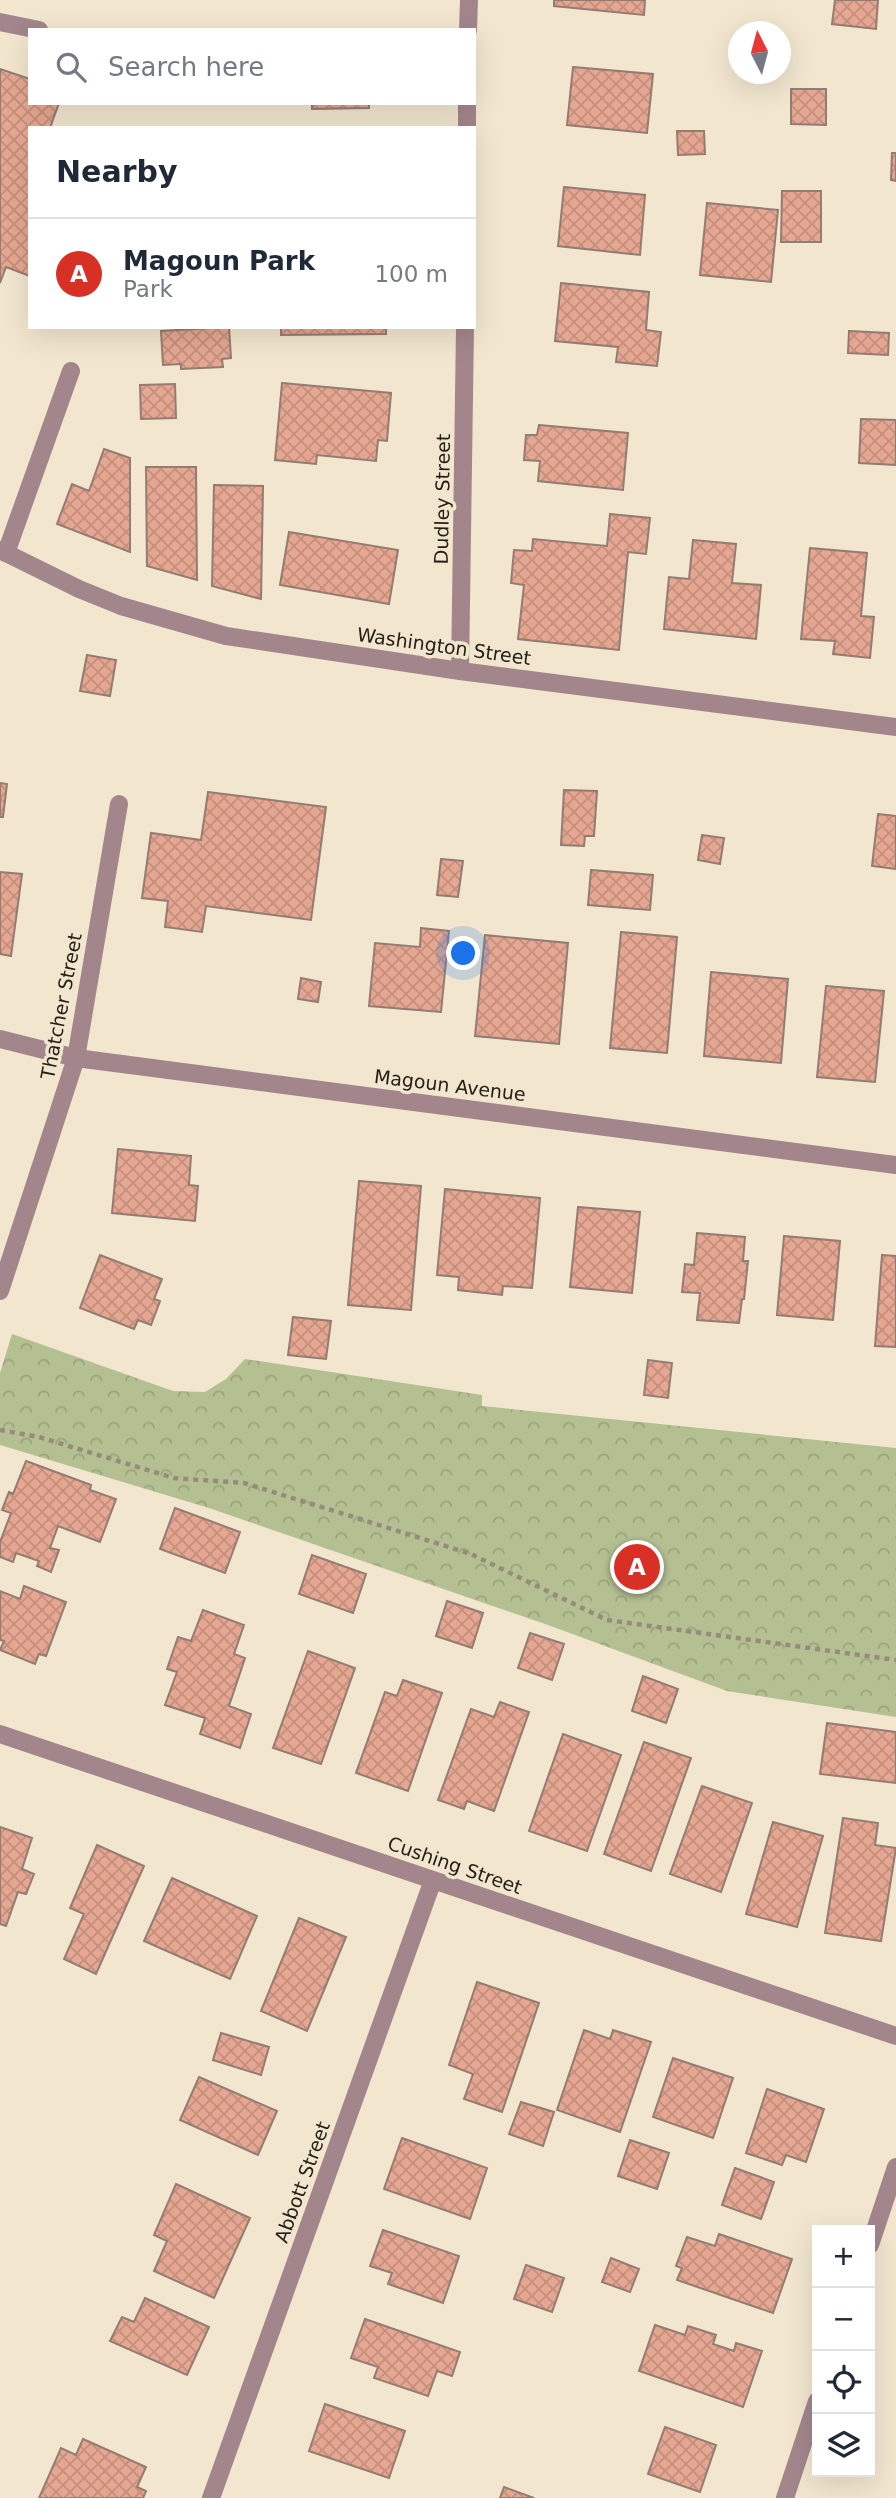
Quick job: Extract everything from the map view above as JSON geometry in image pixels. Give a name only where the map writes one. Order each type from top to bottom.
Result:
[{"type":"street","points":[[468,28],[469,0]]},
{"type":"street","points":[[0,22],[29,28]]},
{"type":"street","points":[[467,105],[467,126]]},
{"type":"street","name":"Dudley Street","points":[[460,671],[465,329]]},
{"type":"street","points":[[3,552],[71,371]]},
{"type":"street","name":"Washington Street","points":[[3,552],[121,606],[214,633],[460,671],[896,727]]},
{"type":"street","name":"Thatcher Street","points":[[0,1292],[76,1058],[119,804]]},
{"type":"street","name":"Magoun Avenue","points":[[0,1039],[76,1058],[896,1165]]},
{"type":"street","name":"Cushing Street","points":[[0,1734],[896,2036]]},
{"type":"street","name":"Abbott Street","points":[[211,2498],[433,1880]]},
{"type":"street","points":[[875,2230],[896,2167]]},
{"type":"street","points":[[785,2498],[813,2414]]},
{"type":"path","points":[[0,1430],[39,1437],[174,1478],[244,1483],[360,1518],[471,1554],[607,1620],[896,1660]]},
{"type":"green space","points":[[12,1334],[173,1391],[205,1392],[226,1379],[245,1359],[482,1395],[482,1406],[896,1448],[896,1717],[727,1691],[548,1625],[209,1508],[0,1445],[0,1373]]},
{"type":"building","points":[[554,0],[645,0],[644,15],[554,6]]},
{"type":"building","points":[[835,0],[878,0],[876,29],[832,24]]},
{"type":"building","points":[[573,67],[653,74],[647,133],[567,125]]},
{"type":"building","points":[[0,69],[28,78],[28,105],[58,105],[51,126],[28,126],[28,275],[6,267],[0,283]]},
{"type":"building","points":[[791,89],[826,89],[826,125],[791,124]]},
{"type":"building","points":[[312,105],[369,105],[369,108],[312,109]]},
{"type":"building","points":[[677,131],[704,131],[705,154],[678,155]]},
{"type":"building","points":[[892,153],[896,153],[896,181],[891,180]]},
{"type":"building","points":[[564,187],[645,195],[640,255],[558,246]]},
{"type":"building","points":[[782,191],[821,191],[821,242],[781,242]]},
{"type":"building","points":[[707,203],[778,210],[771,282],[700,275]]},
{"type":"building","points":[[561,283],[649,292],[646,330],[661,332],[657,366],[616,362],[618,347],[555,341]]},
{"type":"building","points":[[229,329],[231,358],[222,359],[223,367],[181,369],[181,364],[163,365],[161,331]]},
{"type":"building","points":[[281,329],[386,329],[386,334],[281,335]]},
{"type":"building","points":[[849,331],[889,333],[888,355],[848,353]]},
{"type":"building","points":[[282,383],[391,393],[387,441],[378,440],[376,461],[317,455],[316,464],[275,460]]},
{"type":"building","points":[[175,384],[176,418],[141,419],[140,385]]},
{"type":"building","points":[[861,419],[896,420],[896,465],[859,463]]},
{"type":"building","points":[[539,425],[628,433],[623,490],[538,481],[540,461],[524,460],[526,435],[537,435]]},
{"type":"building","points":[[104,449],[130,458],[130,552],[57,524],[72,484],[89,491]]},
{"type":"building","points":[[146,467],[196,467],[197,580],[147,566]]},
{"type":"building","points":[[214,485],[263,486],[261,599],[212,586]]},
{"type":"building","points":[[610,514],[650,518],[646,554],[628,552],[619,650],[518,639],[524,585],[511,583],[514,550],[532,551],[533,539],[607,546]]},
{"type":"building","points":[[289,532],[398,550],[389,604],[280,585]]},
{"type":"building","points":[[693,540],[736,544],[732,583],[761,585],[756,639],[664,629],[669,577],[689,579]]},
{"type":"building","points":[[810,548],[867,553],[861,616],[874,617],[870,658],[833,654],[835,641],[801,639]]},
{"type":"building","points":[[87,655],[116,660],[110,696],[80,691]]},
{"type":"building","points":[[0,783],[7,784],[3,817],[0,817]]},
{"type":"building","points":[[564,790],[597,791],[594,836],[585,836],[584,846],[561,845]]},
{"type":"building","points":[[208,792],[326,807],[311,920],[206,906],[202,932],[165,927],[168,901],[142,898],[151,833],[201,840]]},
{"type":"building","points":[[878,814],[896,816],[896,869],[872,866]]},
{"type":"building","points":[[702,835],[724,838],[720,864],[698,860]]},
{"type":"building","points":[[441,859],[463,861],[458,897],[437,895]]},
{"type":"building","points":[[591,870],[653,875],[650,910],[588,905]]},
{"type":"building","points":[[0,872],[22,874],[11,956],[0,954]]},
{"type":"building","points":[[421,928],[449,931],[441,1012],[369,1006],[375,943],[420,947]]},
{"type":"building","points":[[621,932],[677,937],[667,1053],[610,1048]]},
{"type":"building","points":[[485,935],[568,943],[559,1044],[475,1036]]},
{"type":"building","points":[[711,972],[788,979],[781,1063],[704,1056]]},
{"type":"building","points":[[301,978],[321,982],[318,1002],[298,999]]},
{"type":"building","points":[[826,986],[884,991],[875,1082],[817,1077]]},
{"type":"building","points":[[118,1149],[191,1156],[189,1185],[198,1186],[195,1221],[112,1213]]},
{"type":"building","points":[[359,1181],[421,1186],[411,1310],[348,1305]]},
{"type":"building","points":[[445,1189],[540,1198],[532,1288],[503,1286],[502,1295],[458,1290],[459,1277],[437,1275]]},
{"type":"building","points":[[578,1207],[640,1212],[632,1293],[570,1287]]},
{"type":"building","points":[[697,1233],[745,1237],[743,1261],[748,1261],[739,1323],[697,1320],[700,1293],[682,1292],[685,1264],[694,1265]]},
{"type":"building","points":[[784,1236],[840,1241],[833,1320],[777,1315]]},
{"type":"building","points":[[100,1255],[162,1279],[154,1299],[160,1301],[151,1325],[138,1320],[134,1329],[80,1308]]},
{"type":"building","points":[[882,1255],[896,1256],[896,1347],[875,1346]]},
{"type":"building","points":[[293,1317],[331,1321],[326,1359],[288,1355]]},
{"type":"building","points":[[648,1360],[672,1363],[668,1398],[644,1395]]},
{"type":"building","points":[[26,1461],[91,1485],[90,1490],[116,1499],[100,1542],[58,1526],[50,1548],[59,1550],[51,1572],[37,1566],[39,1561],[16,1553],[13,1562],[0,1557],[0,1542],[11,1513],[2,1510],[9,1492],[13,1494]]},
{"type":"building","points":[[175,1508],[240,1532],[225,1573],[160,1549]]},
{"type":"building","points":[[312,1555],[366,1574],[353,1613],[299,1594]]},
{"type":"building","points":[[24,1586],[66,1602],[46,1656],[39,1654],[35,1664],[0,1650],[4,1641],[0,1640],[0,1591],[20,1599]]},
{"type":"building","points":[[447,1601],[483,1613],[472,1648],[436,1636]]},
{"type":"building","points":[[203,1610],[244,1625],[234,1654],[245,1658],[229,1706],[251,1714],[240,1748],[200,1734],[205,1718],[165,1705],[177,1672],[167,1669],[178,1637],[191,1641]]},
{"type":"building","points":[[530,1633],[564,1644],[552,1680],[518,1668]]},
{"type":"building","points":[[308,1651],[355,1668],[321,1764],[273,1748]]},
{"type":"building","points":[[643,1676],[678,1689],[666,1723],[632,1711]]},
{"type":"building","points":[[403,1680],[442,1693],[408,1791],[356,1773],[385,1692],[397,1696]]},
{"type":"building","points":[[500,1702],[529,1712],[494,1811],[467,1801],[464,1809],[438,1800],[471,1709],[494,1717]]},
{"type":"building","points":[[827,1723],[896,1732],[896,1783],[820,1774]]},
{"type":"building","points":[[563,1734],[621,1755],[587,1851],[529,1831]]},
{"type":"building","points":[[644,1742],[691,1758],[651,1871],[604,1854]]},
{"type":"building","points":[[702,1786],[752,1803],[721,1892],[670,1874]]},
{"type":"building","points":[[843,1818],[878,1823],[875,1845],[896,1848],[881,1941],[825,1933]]},
{"type":"building","points":[[773,1822],[823,1836],[797,1927],[746,1914]]},
{"type":"building","points":[[0,1827],[32,1838],[22,1869],[34,1874],[26,1894],[18,1892],[6,1926],[0,1924]]},
{"type":"building","points":[[97,1845],[144,1866],[96,1974],[64,1959],[84,1914],[70,1908]]},
{"type":"building","points":[[172,1878],[257,1916],[230,1979],[144,1941]]},
{"type":"building","points":[[299,1918],[346,1937],[307,2031],[261,2011]]},
{"type":"building","points":[[477,1982],[539,2003],[502,2112],[464,2099],[473,2074],[449,2065]]},
{"type":"building","points":[[584,2030],[610,2039],[613,2030],[651,2042],[620,2132],[557,2110]]},
{"type":"building","points":[[221,2033],[269,2047],[261,2075],[213,2060]]},
{"type":"building","points":[[673,2058],[733,2078],[713,2138],[653,2117]]},
{"type":"building","points":[[199,2077],[277,2111],[258,2155],[180,2120]]},
{"type":"building","points":[[767,2089],[824,2109],[806,2162],[786,2155],[782,2165],[746,2153]]},
{"type":"building","points":[[521,2102],[554,2112],[543,2146],[509,2134]]},
{"type":"building","points":[[402,2138],[487,2168],[470,2219],[384,2189]]},
{"type":"building","points":[[630,2140],[669,2153],[657,2189],[618,2176]]},
{"type":"building","points":[[735,2168],[774,2182],[761,2219],[722,2205]]},
{"type":"building","points":[[176,2184],[250,2218],[214,2298],[154,2271],[167,2241],[154,2235]]},
{"type":"building","points":[[383,2230],[459,2256],[443,2303],[388,2284],[392,2273],[370,2266]]},
{"type":"building","points":[[719,2234],[792,2259],[773,2313],[677,2280],[682,2268],[676,2266],[687,2237],[715,2246]]},
{"type":"building","points":[[611,2258],[639,2269],[630,2292],[602,2282]]},
{"type":"building","points":[[526,2265],[564,2278],[552,2312],[514,2299]]},
{"type":"building","points":[[145,2298],[209,2327],[187,2375],[110,2341],[122,2317],[134,2322]]},
{"type":"building","points":[[365,2319],[460,2352],[452,2376],[437,2371],[428,2396],[374,2378],[378,2367],[351,2358]]},
{"type":"building","points":[[655,2325],[685,2335],[688,2326],[716,2335],[713,2344],[734,2351],[736,2343],[762,2351],[743,2407],[639,2371]]},
{"type":"building","points":[[325,2404],[405,2431],[389,2478],[309,2451]]},
{"type":"building","points":[[665,2427],[716,2445],[700,2492],[648,2474]]},
{"type":"building","points":[[83,2439],[146,2467],[137,2487],[146,2491],[143,2498],[39,2498],[61,2448],[76,2455]]},
{"type":"building","points":[[504,2487],[534,2498],[500,2498]]},
{"type":"place","name":"Magoun Park","points":[[637,1567]]}]
